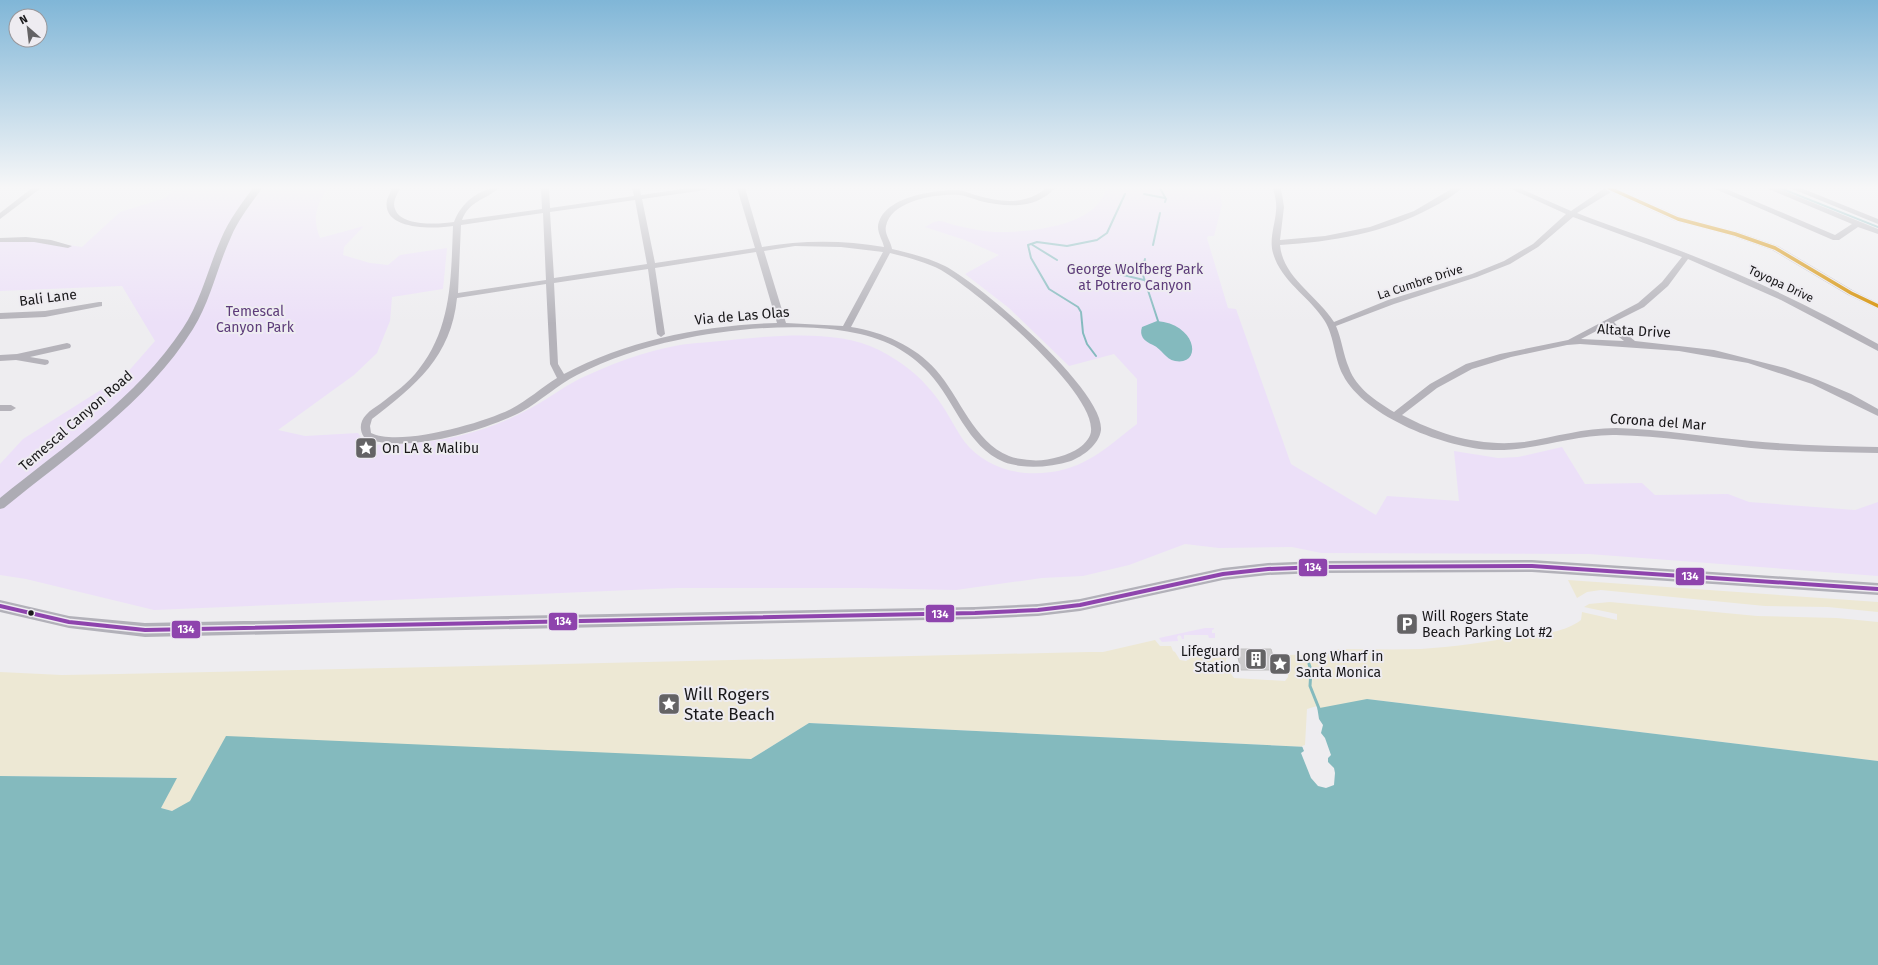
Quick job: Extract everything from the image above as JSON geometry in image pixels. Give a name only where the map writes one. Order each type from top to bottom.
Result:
[{"type":"highway","points":[[0,606],[69,622],[145,630],[975,613],[1038,610],[1080,605],[1223,574],[1268,569],[1319,567],[1532,566],[1878,589]]},
{"type":"main road","name":"Temescal Canyon Road","points":[[0,505],[107,417],[142,385],[166,359],[200,310],[229,233]]},
{"type":"street","points":[[457,233],[454,296],[760,248],[795,244],[828,243],[888,249]]},
{"type":"street","points":[[548,233],[554,364],[562,379]]},
{"type":"street","points":[[645,233],[661,334]]},
{"type":"street","points":[[755,233],[782,325]]},
{"type":"street","points":[[846,329],[888,249],[888,244],[883,233]]},
{"type":"street","points":[[1276,233],[1276,244],[1354,233]]},
{"type":"street","name":"La Cumbre Drive","points":[[1332,325],[1347,321],[1392,302],[1478,276],[1525,254],[1551,233]]},
{"type":"street","name":"Toyopa Drive","points":[[1624,233],[1687,256],[1755,284],[1820,316],[1878,348]]},
{"type":"street","points":[[1731,233],[1775,248],[1851,293],[1878,306]]},
{"type":"street","points":[[1824,233],[1836,238],[1843,233]]},
{"type":"street","points":[[0,240],[57,242],[68,246]]},
{"type":"street","name":"Corona del Mar","points":[[1276,244],[1277,251],[1285,270],[1332,325],[1338,342],[1340,358],[1351,382],[1371,401],[1395,416],[1427,432],[1454,441],[1476,445],[1524,445],[1579,434],[1624,432],[1738,444],[1838,450],[1878,450]]},
{"type":"street","name":"Via de Las Olas","points":[[454,296],[449,326],[444,340],[422,372],[369,417],[365,424],[367,435],[383,441],[420,438],[476,427],[530,403],[562,379],[614,356],[662,340],[714,330],[782,325],[846,329],[872,335],[896,344],[912,353],[929,368],[950,393],[975,435],[992,453],[1005,459],[1037,464],[1069,458],[1084,449],[1092,440],[1096,428],[1086,401],[1059,369],[996,306],[963,282],[941,267],[888,249]]},
{"type":"street","points":[[1569,342],[1641,305],[1665,284],[1687,256]]},
{"type":"street","name":"Bali Lane","points":[[0,316],[45,314],[99,304]]},
{"type":"street","points":[[1610,322],[1617,331],[1632,344]]},
{"type":"street","name":"Altata Drive","points":[[1395,416],[1437,383],[1459,371],[1481,362],[1516,352],[1569,342],[1688,348],[1741,359],[1784,370],[1820,384],[1878,413]]},
{"type":"street","points":[[17,358],[67,346]]},
{"type":"street","points":[[0,358],[17,358],[45,362]]},
{"type":"street","points":[[0,408],[11,408]]},
{"type":"green space","points":[[97,233],[319,233],[320,238],[338,233],[357,233],[344,247],[343,255],[370,263],[388,265],[400,255],[447,248],[443,289],[392,297],[390,321],[377,353],[354,375],[278,430],[305,436],[358,433],[367,441],[384,445],[419,443],[468,434],[500,423],[531,408],[581,378],[614,364],[655,350],[683,345],[741,339],[814,336],[859,342],[894,358],[908,368],[927,386],[937,398],[964,441],[976,454],[990,463],[1006,469],[1023,473],[1041,473],[1058,471],[1075,466],[1091,458],[1137,424],[1137,379],[1114,354],[1069,366],[1009,308],[965,274],[999,255],[965,240],[944,233],[1215,233],[1214,236],[1208,236],[1207,238],[1228,308],[1236,309],[1291,464],[1376,515],[1387,496],[1459,501],[1454,451],[1498,458],[1518,457],[1562,447],[1585,484],[1642,483],[1655,495],[1728,494],[1749,502],[1855,510],[1878,502],[1878,576],[1589,554],[1321,553],[1292,547],[1219,548],[1185,544],[1129,565],[1083,576],[1042,578],[956,590],[861,588],[678,588],[154,610],[26,579],[0,575],[0,464],[23,439],[126,374],[155,341],[122,286],[0,291],[0,240],[34,240],[82,247]]},
{"type":"green space","points":[[1205,628],[1214,628],[1212,633],[1215,633],[1215,638],[1209,638],[1208,635],[1184,635],[1184,639],[1182,639],[1179,635],[1177,637],[1178,641],[1162,642],[1159,638]]},
{"type":"sand","points":[[1568,580],[1878,602],[1878,612],[1828,607],[1765,606],[1601,590],[1587,592],[1577,598]]},
{"type":"sand","name":"Will Rogers State Beach","points":[[1610,602],[1757,616],[1837,618],[1878,622],[1878,761],[1367,699],[1307,747],[809,723],[751,759],[190,802],[172,811],[161,808],[176,778],[0,776],[0,672],[62,675],[119,674],[1103,652],[1155,640],[1160,646],[1171,646],[1180,660],[1186,661],[1191,658],[1192,652],[1223,652],[1227,655],[1225,665],[1234,678],[1285,681],[1288,677],[1287,655],[1328,654],[1335,649],[1433,648],[1550,633],[1574,625],[1581,620],[1582,612],[1617,620],[1617,614],[1584,607],[1589,604]]},
{"type":"water","points":[[1157,321],[1170,324],[1181,329],[1188,336],[1192,344],[1190,357],[1184,361],[1172,360],[1145,340],[1141,333],[1142,327]]},
{"type":"water","points":[[1367,699],[1878,761],[1878,965],[0,965],[0,776],[177,778],[161,808],[172,811],[190,801],[226,736],[751,759],[809,723],[1307,747],[1309,710]]},
{"type":"pier","points":[[1317,706],[1319,719],[1323,725],[1321,733],[1325,738],[1331,755],[1328,758],[1328,762],[1334,768],[1335,773],[1334,785],[1326,788],[1318,786],[1311,778],[1301,753],[1304,751],[1302,746],[1305,745],[1307,709]]},
{"type":"building","name":"Lifeguard Station","points":[[1236,649],[1271,649],[1277,670],[1241,670]]},
{"type":"waterway","points":[[1031,244],[1037,242],[1067,246],[1097,240],[1107,233]]},
{"type":"waterway","points":[[1153,245],[1156,233]]},
{"type":"waterway","points":[[1031,244],[1057,260]]},
{"type":"waterway","points":[[1031,244],[1028,245],[1031,258],[1049,289],[1078,307],[1081,312],[1083,333],[1087,344],[1096,356]]},
{"type":"waterway","points":[[1145,259],[1142,272],[1159,324]]},
{"type":"waterway","points":[[1119,274],[1144,280]]},
{"type":"waterway","points":[[1309,664],[1311,670],[1310,686],[1320,711]]},
{"type":"transit line","points":[[1731,233],[1775,248],[1851,293],[1878,306]]},
{"type":"transit line","name":"134","points":[[0,606],[69,622],[145,630],[975,613],[1038,610],[1080,605],[1223,574],[1268,569],[1319,567],[1532,566],[1878,589]]},
{"type":"place","name":"On LA & Malibu","points":[[366,448]]},
{"type":"place","name":"Will Rogers State Beach Parking Lot #2","points":[[1407,624]]},
{"type":"place","name":"Lifeguard Station","points":[[1256,659]]},
{"type":"place","name":"Long Wharf in Santa Monica","points":[[1280,664]]},
{"type":"place","name":"Will Rogers State Beach","points":[[669,704]]},
{"type":"park label","name":"George Wolfberg Park at Potrero Canyon","points":[[1135,278]]},
{"type":"park label","name":"Temescal Canyon Park","points":[[255,320]]}]
